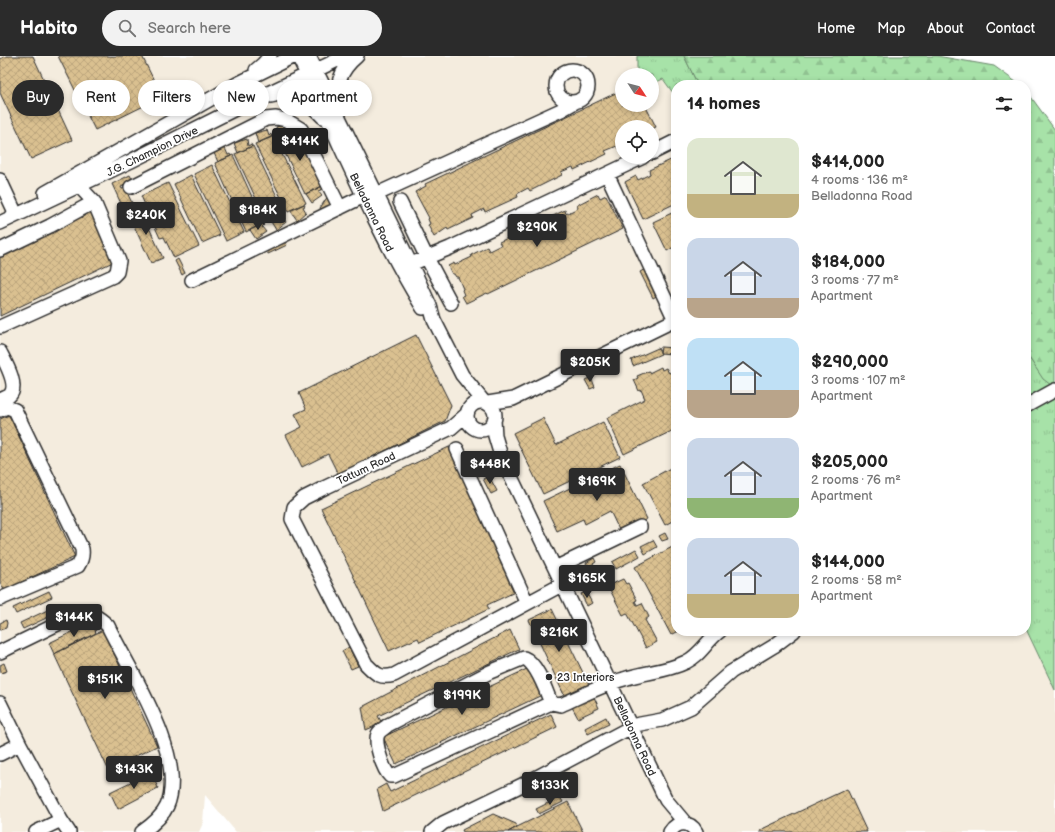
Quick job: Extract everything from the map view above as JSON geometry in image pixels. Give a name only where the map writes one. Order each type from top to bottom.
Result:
[{"type":"street","points":[[242,80],[263,64],[270,56]]},
{"type":"street","name":"J.G. Champion Drive","points":[[245,80],[294,56]]},
{"type":"street","name":"Belladonna Road","points":[[298,56],[312,72]]},
{"type":"street","name":"Belladonna Road","points":[[309,56],[312,72],[370,195],[411,264],[430,306],[434,320],[462,376],[472,420],[501,456]]},
{"type":"street","name":"J.G. Champion Drive","points":[[269,93],[346,56]]},
{"type":"street","points":[[269,96],[277,94],[286,94],[301,98],[335,121],[341,74],[357,56]]},
{"type":"street","points":[[192,280],[340,208],[561,110],[584,97],[588,87],[585,77],[576,71],[566,72],[559,78],[557,88],[560,97],[569,102],[575,102]]},
{"type":"street","points":[[547,115],[560,97]]},
{"type":"street","name":"J.G. Champion Drive","points":[[0,217],[213,98]]},
{"type":"street","name":"J.G. Champion Drive","points":[[0,224],[221,116]]},
{"type":"street","points":[[131,187],[266,119],[276,118],[286,120],[302,129],[340,208]]},
{"type":"street","points":[[659,150],[671,144]]},
{"type":"street","points":[[411,264],[450,248],[628,164]]},
{"type":"street","points":[[607,174],[671,309]]},
{"type":"street","points":[[0,180],[14,210]]},
{"type":"street","points":[[0,327],[106,279],[117,272],[119,261],[94,202],[79,186]]},
{"type":"street","name":"Belladonna Road","points":[[370,195],[380,231],[407,281],[424,309],[434,320]]},
{"type":"street","points":[[0,250],[50,226],[94,202]]},
{"type":"street","points":[[400,202],[451,303]]},
{"type":"street","points":[[513,398],[488,428],[472,420],[474,403],[486,403],[513,398],[671,322]]},
{"type":"street","points":[[0,352],[12,378],[13,385],[9,396],[0,400]]},
{"type":"street","name":"Belladonna Road","points":[[462,376],[494,411],[495,436],[501,456],[630,727],[666,800],[686,824],[694,828],[696,832]]},
{"type":"street","points":[[1031,403],[1055,390]]},
{"type":"street","points":[[0,410],[7,407],[15,410],[82,549],[83,555],[82,561],[78,566],[0,599]]},
{"type":"street","name":"Tottum Road","points":[[472,420],[450,428],[304,498],[294,507],[292,519],[366,664],[375,674],[382,677],[394,675],[527,603]]},
{"type":"street","points":[[457,449],[527,603],[563,584]]},
{"type":"street","points":[[555,568],[640,527]]},
{"type":"street","points":[[0,652],[78,614],[92,614],[108,626],[158,724],[171,767],[172,784],[167,807],[153,824],[142,832]]},
{"type":"street","points":[[552,703],[535,668],[524,658],[490,672],[388,725],[378,734],[376,741],[384,768],[390,776],[399,775],[552,703],[561,704],[624,678],[670,669],[686,662],[698,654],[713,636]]},
{"type":"street","points":[[432,832],[443,823],[524,784],[630,727],[662,720],[691,707],[732,672],[787,636]]},
{"type":"street","points":[[1,707],[61,820],[69,832]]},
{"type":"street","points":[[0,754],[20,744]]},
{"type":"street","name":"Belladonna Road","points":[[666,800],[671,832]]},
{"type":"street","points":[[36,832],[61,820]]},
{"type":"street","name":"Belladonna Road","points":[[671,832],[677,825],[686,824]]},
{"type":"shaded area","points":[[0,56],[637,56],[637,68],[615,68],[615,112],[659,112],[659,81],[663,79],[671,90],[671,636],[1029,636],[1055,690],[1055,832],[236,832],[205,795],[203,823],[199,832],[0,832]]},
{"type":"green space","points":[[637,56],[684,56],[696,80],[671,80],[671,90],[663,79],[659,81],[659,68],[637,68]]},
{"type":"green space","points":[[684,56],[937,56],[994,66],[1013,80],[696,80]]},
{"type":"green space","points":[[1031,97],[1055,130],[1055,383],[1051,385],[1043,379],[1031,361]]},
{"type":"green space","points":[[1031,361],[1051,385],[1055,383],[1055,690],[1029,636],[1031,636]]},
{"type":"building","points":[[6,56],[33,56],[44,80],[12,80],[12,116],[61,116],[72,140],[31,159],[0,93],[0,59]]},
{"type":"building","points":[[58,56],[142,56],[154,80],[138,80],[138,109],[130,113],[130,80],[72,80],[72,84]]},
{"type":"building","points":[[615,93],[615,112],[648,112],[652,120],[615,120],[615,147],[605,151],[607,154],[574,170],[573,167],[561,172],[562,175],[530,191],[528,188],[517,194],[518,197],[485,212],[484,209],[472,215],[473,218],[448,230],[447,228],[434,237],[428,225],[430,224],[429,218],[415,192],[426,186],[425,184]]},
{"type":"building","points":[[88,116],[123,116],[95,130]]},
{"type":"building","points":[[288,124],[289,131],[296,130],[279,138],[276,127]]},
{"type":"building","points":[[267,130],[269,136],[271,134],[272,137],[258,143],[255,133]]},
{"type":"building","points":[[296,130],[323,186],[305,194],[278,139]]},
{"type":"building","points":[[273,136],[306,203],[288,212],[255,144]]},
{"type":"building","points":[[247,139],[248,146],[251,144],[252,146],[238,153],[234,143]]},
{"type":"building","points":[[253,146],[285,213],[267,222],[235,154]]},
{"type":"building","points":[[225,148],[228,155],[230,154],[231,156],[218,162],[214,153]]},
{"type":"building","points":[[233,155],[264,223],[246,232],[215,163]]},
{"type":"building","points":[[671,160],[671,205],[643,219],[625,182],[636,176],[638,180],[650,174],[649,170]]},
{"type":"building","points":[[212,165],[244,232],[226,241],[194,174]]},
{"type":"building","points":[[130,175],[133,181],[121,187],[122,189],[125,188],[132,203],[123,208],[112,184]]},
{"type":"building","points":[[191,175],[220,235],[202,243],[174,184]]},
{"type":"building","points":[[168,183],[199,246],[174,258],[164,237],[160,238],[141,196]]},
{"type":"building","points":[[322,186],[323,189],[318,191],[322,196],[312,203],[306,194]]},
{"type":"building","points":[[598,194],[600,198],[606,195],[623,229],[488,294],[487,293],[466,303],[462,296],[464,295],[463,289],[458,277],[452,274],[448,266],[454,263],[455,265],[472,257],[471,255],[487,247],[489,251],[501,245],[499,242],[531,227],[532,230],[545,224],[543,221],[565,210],[566,214],[578,208],[577,205]]},
{"type":"building","points":[[328,196],[335,205],[321,210],[320,208]]},
{"type":"building","points":[[304,204],[305,206],[303,207],[306,212],[297,220],[290,210]]},
{"type":"building","points":[[92,209],[117,260],[0,316],[0,253]]},
{"type":"building","points":[[141,210],[163,258],[151,263],[129,215]]},
{"type":"building","points":[[671,213],[671,249],[667,251],[653,222]]},
{"type":"building","points":[[284,214],[285,216],[282,217],[286,222],[276,230],[270,220]]},
{"type":"building","points":[[263,224],[264,225],[262,227],[266,232],[256,239],[250,230]]},
{"type":"building","points":[[285,242],[287,245],[268,254],[267,250]]},
{"type":"building","points":[[178,259],[185,273],[182,275],[175,261]]},
{"type":"building","points":[[647,268],[658,295],[653,298],[640,272]]},
{"type":"building","points":[[416,335],[451,405],[445,421],[338,474],[328,454],[302,467],[286,435],[302,427],[295,414],[306,409],[299,393]]},
{"type":"building","points":[[661,347],[671,348],[671,354],[660,353]]},
{"type":"building","points":[[658,348],[661,354],[633,366],[631,360]]},
{"type":"building","points":[[661,367],[662,370],[666,368],[669,373],[671,372],[671,431],[624,454],[607,418],[645,399],[634,380],[638,378],[637,376],[649,371],[649,373]]},
{"type":"building","points":[[591,377],[595,387],[590,389],[585,380]]},
{"type":"building","points":[[9,415],[75,557],[4,590],[0,582],[0,419]]},
{"type":"building","points":[[543,418],[556,445],[603,422],[620,457],[543,494],[513,433]]},
{"type":"building","points":[[449,447],[517,591],[487,605],[489,609],[420,642],[418,638],[389,651],[321,508]]},
{"type":"building","points":[[620,464],[647,519],[620,532],[610,511],[585,524],[583,519],[557,531],[543,501]]},
{"type":"building","points":[[671,468],[671,522],[665,525],[643,483]]},
{"type":"building","points":[[489,476],[497,491],[491,494],[483,479]]},
{"type":"building","points":[[665,533],[668,539],[662,541],[659,536]]},
{"type":"building","points":[[653,540],[657,547],[645,554],[641,546]]},
{"type":"building","points":[[671,548],[671,635],[635,567]]},
{"type":"building","points":[[636,549],[640,556],[616,569],[612,562]]},
{"type":"building","points":[[594,558],[596,562],[588,567],[586,563]]},
{"type":"building","points":[[600,568],[604,575],[598,578],[594,571]]},
{"type":"building","points":[[623,579],[626,584],[628,583],[637,600],[635,601],[637,605],[642,603],[649,617],[645,620],[657,642],[646,648],[627,613],[623,615],[608,586]]},
{"type":"building","points":[[49,591],[52,597],[16,614],[13,608]]},
{"type":"building","points":[[586,592],[592,603],[587,606],[581,594]]},
{"type":"building","points":[[56,606],[59,612],[23,629],[20,623]]},
{"type":"building","points":[[552,609],[589,685],[565,697],[529,620]]},
{"type":"building","points":[[6,620],[6,628],[0,630],[0,623]]},
{"type":"building","points":[[95,621],[99,629],[95,630],[96,633],[54,654],[49,643]]},
{"type":"building","points":[[103,630],[157,746],[108,769],[54,654]]},
{"type":"building","points":[[510,630],[519,649],[378,716],[382,723],[366,730],[362,707]]},
{"type":"building","points":[[349,647],[358,666],[351,669],[342,651]]},
{"type":"building","points":[[4,663],[7,671],[1,673],[0,665]]},
{"type":"building","points":[[529,668],[542,695],[396,764],[383,737]]},
{"type":"building","points":[[594,697],[599,708],[578,718],[572,707]]},
{"type":"building","points":[[551,714],[557,727],[383,811],[377,789],[386,784],[390,792]]},
{"type":"building","points":[[606,717],[609,724],[588,734],[585,728]]},
{"type":"building","points":[[151,772],[158,788],[118,809],[110,792]]},
{"type":"building","points":[[567,778],[569,782],[559,787],[558,783]]},
{"type":"building","points":[[847,789],[867,832],[759,832],[760,830]]},
{"type":"building","points":[[560,797],[563,802],[539,814],[536,809]]},
{"type":"building","points":[[568,802],[583,832],[508,832],[517,827]]},
{"type":"building","points":[[493,814],[516,824],[517,827],[508,832],[463,832],[462,830]]},
{"type":"place","name":"23 Interiors","points":[[549,677]]}]
